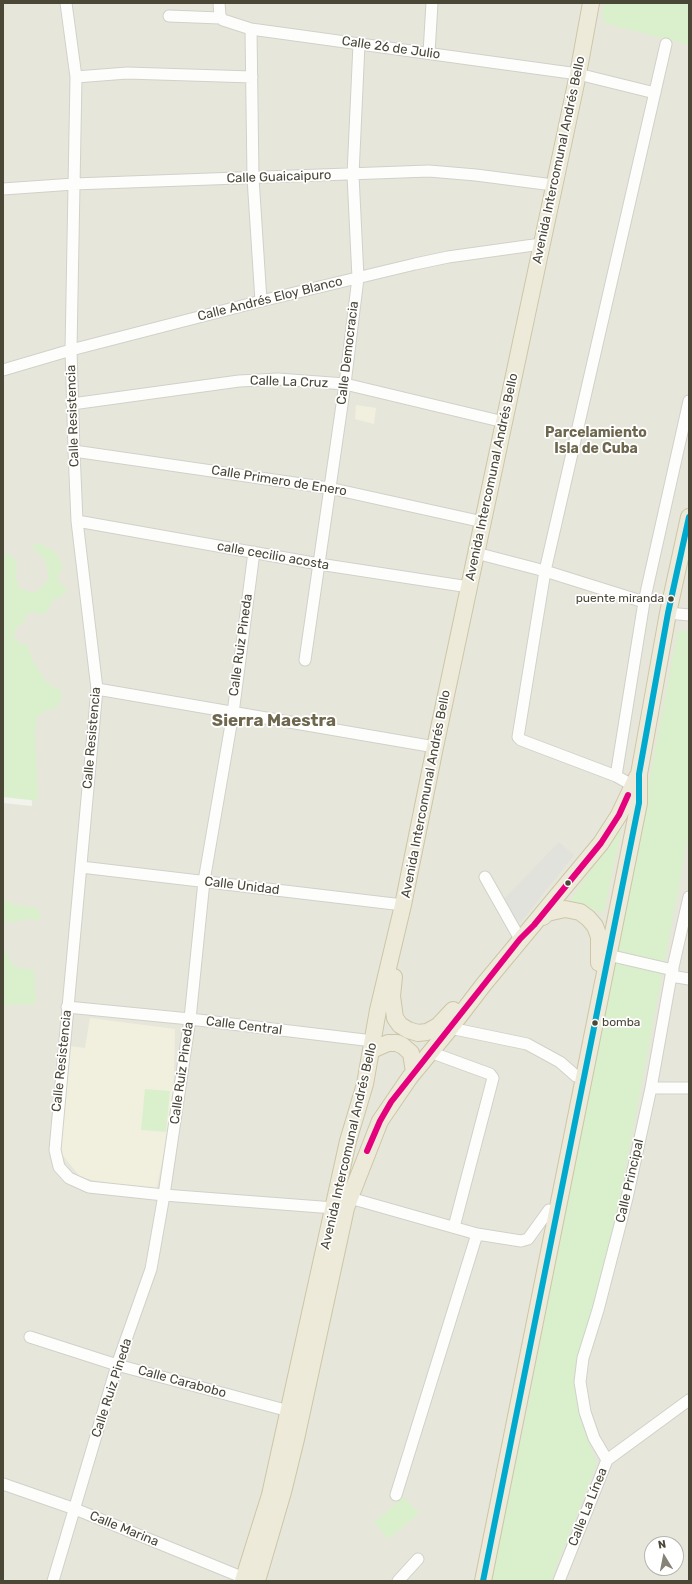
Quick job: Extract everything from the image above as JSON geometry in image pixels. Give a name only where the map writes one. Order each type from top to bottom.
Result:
[{"type":"highway","name":"Avenida Intercomunal Andrés Bello","points":[[248,1580],[270,1495],[348,1141],[365,1084],[378,1010],[403,904],[434,747],[483,522],[553,185],[578,74],[591,3]]},
{"type":"highway","points":[[475,1581],[483,1561],[639,803],[635,779],[689,517]]},
{"type":"highway","name":"Avenida Intercomunal Andrés Bello","points":[[248,1580],[283,1492],[350,1198],[380,1121],[391,1102],[484,984],[520,939],[534,925],[602,843],[619,815],[635,779]]},
{"type":"highway","points":[[403,904],[402,925],[392,996],[395,1018],[400,1024],[418,1033],[427,1032],[438,1026],[466,994],[484,984]]},
{"type":"highway","points":[[523,1367],[549,1210],[598,967],[599,938],[595,926],[588,918],[580,912],[565,909],[547,914],[534,925]]},
{"type":"highway","points":[[373,1045],[397,1043],[403,1046],[411,1053],[414,1072]]},
{"type":"highway","points":[[483,1561],[483,1581]]},
{"type":"street","name":"Calle Resistencia","points":[[66,3],[76,77],[71,350],[77,521],[97,688],[55,1134],[55,1150],[59,1167],[69,1178],[89,1187],[164,1196],[334,1208]]},
{"type":"street","points":[[219,3],[220,18]]},
{"type":"street","points":[[429,53],[432,3]]},
{"type":"street","name":"Calle 26 de Julio","points":[[169,16],[220,18],[251,29],[578,74],[655,93]]},
{"type":"street","points":[[251,29],[253,178],[261,301]]},
{"type":"street","name":"Calle Democracia","points":[[305,660],[345,384],[358,278],[353,175],[358,44]]},
{"type":"street","points":[[635,779],[616,776],[521,740],[518,737],[545,571],[666,44]]},
{"type":"street","points":[[76,77],[127,73],[252,77]]},
{"type":"street","name":"Calle Guaicaipuro","points":[[3,189],[74,184],[353,175],[429,171],[476,175],[553,185]]},
{"type":"street","name":"Calle Andrés Eloy Blanco","points":[[3,370],[71,350],[261,301],[358,278],[448,257],[541,244]]},
{"type":"street","name":"Calle La Cruz","points":[[72,404],[239,381],[278,380],[345,384],[504,422]]},
{"type":"street","points":[[616,776],[644,602],[689,401]]},
{"type":"street","name":"Calle Primero de Enero","points":[[74,451],[329,488],[483,522]]},
{"type":"street","name":"calle cecilio acosta","points":[[77,521],[319,564],[469,587]]},
{"type":"street","name":"Calle Ruiz Pineda","points":[[53,1581],[117,1365],[151,1269],[164,1196],[190,1019],[204,881],[232,713],[254,552]]},
{"type":"street","points":[[476,553],[545,571],[644,602]]},
{"type":"street","points":[[668,613],[689,615]]},
{"type":"street","points":[[97,688],[232,713],[434,747]]},
{"type":"street","name":"Calle Unidad","points":[[81,867],[403,904]]},
{"type":"street","points":[[485,877],[520,939]]},
{"type":"street","name":"Calle Principal","points":[[607,1460],[594,1438],[586,1412],[580,1382],[583,1358],[598,1310],[627,1198],[651,1088],[672,973],[689,897]]},
{"type":"street","points":[[608,955],[689,979]]},
{"type":"street","name":"Calle Central","points":[[68,1008],[190,1019],[373,1045]]},
{"type":"street","points":[[450,1028],[527,1044],[560,1062],[576,1076]]},
{"type":"street","points":[[430,1052],[490,1074],[493,1078],[454,1227]]},
{"type":"street","points":[[651,1088],[689,1088]]},
{"type":"street","points":[[350,1198],[477,1234],[521,1241],[528,1239],[549,1210]]},
{"type":"street","points":[[396,1495],[477,1234]]},
{"type":"street","name":"Calle Carabobo","points":[[30,1337],[117,1365],[289,1411]]},
{"type":"street","name":"Calle La Línea","points":[[559,1581],[607,1460],[689,1400]]},
{"type":"street","name":"Calle Marina","points":[[3,1484],[75,1509],[248,1580]]},
{"type":"street","points":[[398,1581],[418,1559]]},
{"type":"shaded area","points":[[3,3],[689,3],[689,1581],[3,1581],[3,803],[32,806],[31,736],[3,606]]},
{"type":"shaded area","points":[[356,405],[376,408],[374,424],[355,419]]},
{"type":"shaded area","points":[[559,842],[574,855],[520,923],[502,901]]},
{"type":"shaded area","points":[[90,1018],[175,1029],[173,1109],[156,1191],[81,1178],[60,1152],[70,1046],[85,1048]]},
{"type":"green space","points":[[604,3],[689,3],[689,45],[604,23],[602,14]]},
{"type":"green space","points":[[39,543],[56,552],[63,568],[58,575],[58,580],[67,590],[65,594],[53,600],[47,612],[42,614],[33,612],[26,615],[23,624],[16,627],[14,636],[16,640],[28,646],[32,659],[47,683],[60,690],[62,694],[58,707],[45,711],[37,716],[35,733],[38,801],[3,797],[3,553],[9,554],[13,557],[17,565],[16,579],[19,588],[32,593],[40,589],[49,578],[45,560],[33,549],[34,544]]},
{"type":"green space","points":[[678,630],[689,632],[689,832],[619,1204],[575,1386],[584,1428],[597,1464],[551,1581],[491,1581],[529,1401]]},
{"type":"green space","points":[[622,826],[604,913],[568,903]]},
{"type":"green space","points":[[3,900],[17,905],[36,908],[40,911],[40,920],[26,919],[9,923],[3,920]]},
{"type":"green space","points":[[3,945],[12,964],[20,968],[34,970],[36,1004],[3,1005]]},
{"type":"green space","points":[[145,1089],[170,1091],[166,1132],[141,1130]]},
{"type":"green space","points":[[404,1497],[419,1514],[388,1539],[374,1522]]},
{"type":"transit line","points":[[483,1581],[639,803],[639,774],[668,613],[689,517]]},
{"type":"transit line","points":[[367,1151],[380,1121],[391,1102],[520,939],[534,925],[601,843],[619,815],[628,795]]},
{"type":"place","name":"puente miranda","points":[[671,599]]},
{"type":"place","name":"bomba","points":[[595,1023]]},
{"type":"district","name":"Parcelamiento Isla de Cuba","points":[[596,442]]},
{"type":"district","name":"Sierra Maestra","points":[[274,721]]}]
